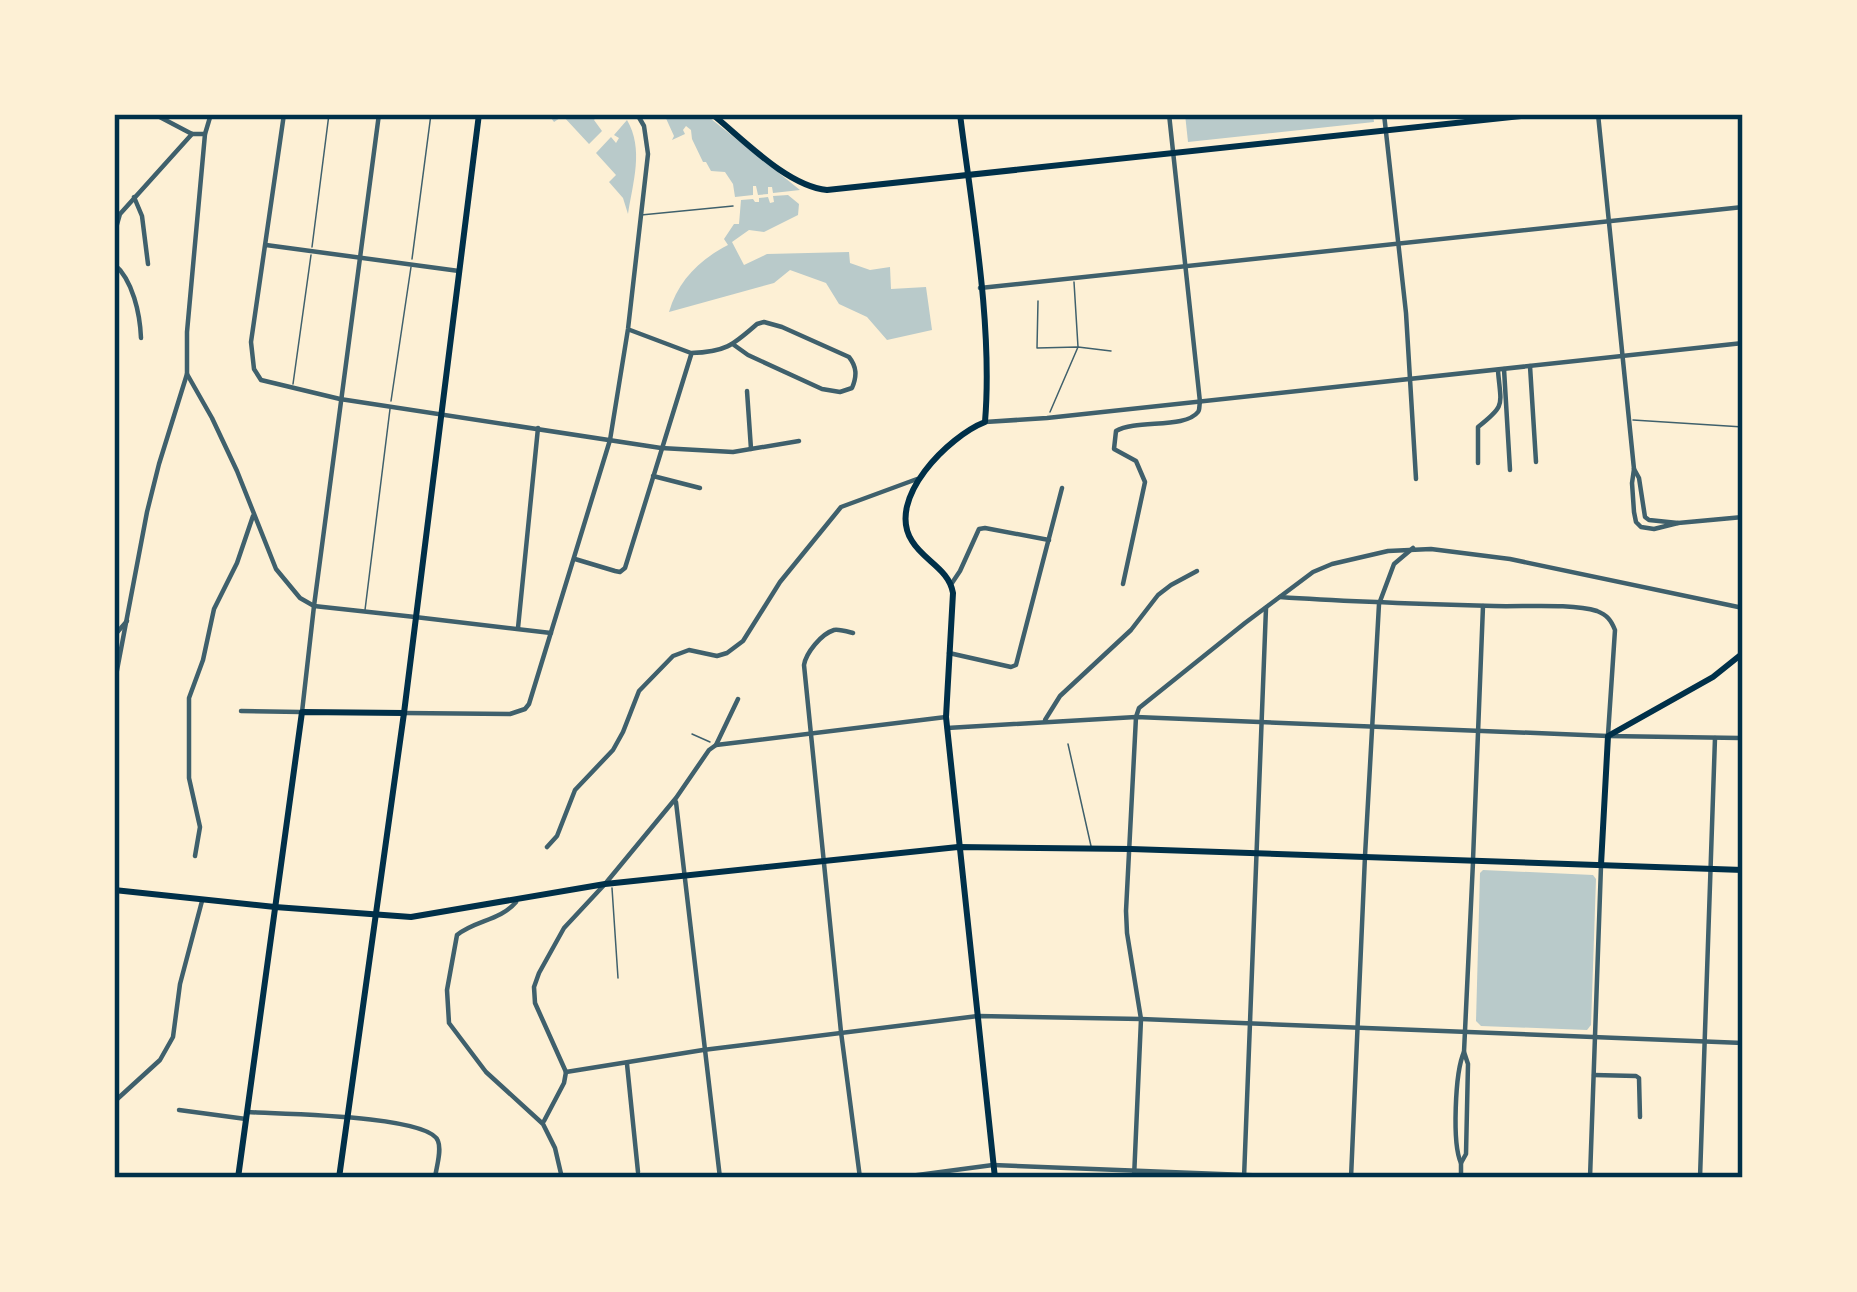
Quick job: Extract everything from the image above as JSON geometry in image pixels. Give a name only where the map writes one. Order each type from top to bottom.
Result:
[{"type":"main road","points":[[338,1178],[404,713],[479,114]]},
{"type":"main road","points":[[712,114],[774,164],[816,189],[827,190],[1540,114]]},
{"type":"main road","points":[[960,114],[980,288],[988,385],[986,422],[958,436],[921,478],[905,512],[908,535],[952,584],[946,728],[994,1178]]},
{"type":"main road","points":[[1601,865],[1608,736],[1713,677],[1743,653]]},
{"type":"main road","points":[[238,1178],[302,712],[404,713]]},
{"type":"main road","points":[[114,890],[411,917],[609,884],[958,847],[1743,870]]},
{"type":"street","points":[[154,114],[192,134],[205,134]]},
{"type":"street","points":[[114,686],[159,464],[187,374],[205,134],[211,114]]},
{"type":"street","points":[[284,114],[251,342],[254,369],[261,380],[340,399],[661,448],[718,452],[800,441]]},
{"type":"street","points":[[241,711],[302,712],[379,114]]},
{"type":"street","points":[[404,713],[510,714],[525,709],[610,440],[648,154],[637,114]]},
{"type":"street","points":[[1123,584],[1145,482],[1136,461],[1114,449],[1116,431],[1131,424],[1194,416],[1200,402],[1169,114]]},
{"type":"street","points":[[1384,114],[1416,479]]},
{"type":"street","points":[[1598,114],[1636,521],[1648,529],[1743,518]]},
{"type":"street","points":[[114,235],[120,214],[192,134]]},
{"type":"street","points":[[134,197],[142,216],[148,265]]},
{"type":"street","points":[[980,288],[1743,207]]},
{"type":"street","points":[[266,245],[460,271]]},
{"type":"street","points":[[114,264],[125,275],[141,338]]},
{"type":"street","points":[[628,329],[692,353],[734,345],[757,324],[771,324],[849,357],[855,381],[852,388],[833,392],[734,345]]},
{"type":"street","points":[[986,422],[1743,343]]},
{"type":"street","points":[[575,559],[623,571],[692,353]]},
{"type":"street","points":[[1530,366],[1536,462]]},
{"type":"street","points":[[1478,463],[1478,427],[1498,412],[1501,369]]},
{"type":"street","points":[[1501,369],[1510,470]]},
{"type":"street","points":[[187,374],[254,511],[269,556],[300,598],[314,605],[551,633]]},
{"type":"street","points":[[748,391],[751,449]]},
{"type":"street","points":[[518,628],[538,428]]},
{"type":"street","points":[[1634,470],[1645,518],[1678,523]]},
{"type":"street","points":[[653,476],[700,488]]},
{"type":"street","points":[[547,847],[557,836],[575,790],[613,750],[639,691],[673,656],[688,650],[716,656],[727,653],[743,641],[780,582],[841,506],[921,478]]},
{"type":"street","points":[[949,653],[1016,665],[1062,488]]},
{"type":"street","points":[[195,856],[200,827],[190,778],[189,698],[214,609],[237,563],[254,511]]},
{"type":"street","points":[[952,584],[979,529],[1049,540]]},
{"type":"street","points":[[1352,1178],[1379,604],[1394,564],[1413,548]]},
{"type":"street","points":[[1134,1178],[1141,1018],[1127,934],[1139,708],[1324,567],[1388,551],[1447,550],[1529,562],[1743,608]]},
{"type":"street","points":[[1045,721],[1060,696],[1131,630],[1164,589],[1197,572]]},
{"type":"street","points":[[1280,597],[1592,610],[1609,618],[1615,630],[1608,736]]},
{"type":"street","points":[[1460,1178],[1456,1154],[1459,1063],[1464,1052],[1483,605]]},
{"type":"street","points":[[1244,1176],[1266,607]]},
{"type":"street","points":[[114,636],[127,621]]},
{"type":"street","points":[[854,633],[830,632],[804,659],[860,1178]]},
{"type":"street","points":[[716,745],[738,698]]},
{"type":"street","points":[[543,1124],[566,1072],[535,1003],[534,987],[564,928],[609,884],[709,750],[716,745],[809,732],[946,717]]},
{"type":"street","points":[[946,728],[1136,717],[1740,738]]},
{"type":"street","points":[[1700,1178],[1715,738]]},
{"type":"street","points":[[676,798],[720,1178]]},
{"type":"street","points":[[1590,1178],[1601,865]]},
{"type":"street","points":[[520,897],[502,915],[457,935],[447,990],[449,1023],[486,1072],[543,1124],[562,1178]]},
{"type":"street","points":[[114,1102],[160,1060],[173,1037],[180,984],[202,900]]},
{"type":"street","points":[[566,1072],[978,1016],[1141,1018],[1743,1043]]},
{"type":"street","points":[[627,1061],[638,1172]]},
{"type":"street","points":[[1594,1075],[1639,1078],[1640,1118]]},
{"type":"street","points":[[179,1110],[387,1120],[429,1130],[440,1145],[435,1178]]},
{"type":"street","points":[[895,1178],[992,1165],[1321,1178]]},
{"type":"lane","points":[[292,390],[329,114]]},
{"type":"lane","points":[[364,611],[431,114]]},
{"type":"lane","points":[[641,215],[733,206]]},
{"type":"lane","points":[[1047,418],[1078,347],[1074,278]]},
{"type":"lane","points":[[1039,301],[1037,348],[1111,351]]},
{"type":"lane","points":[[1629,419],[1743,427]]},
{"type":"lane","points":[[692,734],[716,745]]},
{"type":"lane","points":[[1068,744],[1092,848]]},
{"type":"lane","points":[[609,884],[618,978]]},
{"type":"shaded area","points":[[548,114],[599,114],[594,120],[602,131],[589,144],[563,116],[554,122]]},
{"type":"shaded area","points":[[664,114],[705,114],[800,190],[773,193],[768,187],[768,194],[758,195],[753,186],[753,195],[735,197],[725,172],[711,171],[703,162],[691,130],[686,126],[685,134],[672,140]]},
{"type":"shaded area","points":[[1185,114],[1373,114],[1374,122],[1188,142]]},
{"type":"shaded area","points":[[627,120],[636,154],[628,214],[623,198],[609,182],[616,175],[596,153],[611,137],[616,143],[619,138],[614,135]]},
{"type":"shaded area","points":[[788,195],[799,204],[798,215],[764,232],[749,230],[732,242],[744,265],[767,254],[849,252],[850,263],[870,270],[890,267],[891,289],[926,287],[932,330],[887,340],[867,317],[839,304],[826,283],[790,270],[774,283],[669,312],[691,272],[728,245],[724,239],[739,224],[741,200],[759,202],[768,197],[770,203],[773,196]]},
{"type":"shaded area","points":[[1483,870],[1593,875],[1596,879],[1591,1025],[1587,1030],[1481,1026],[1476,1021]]}]
